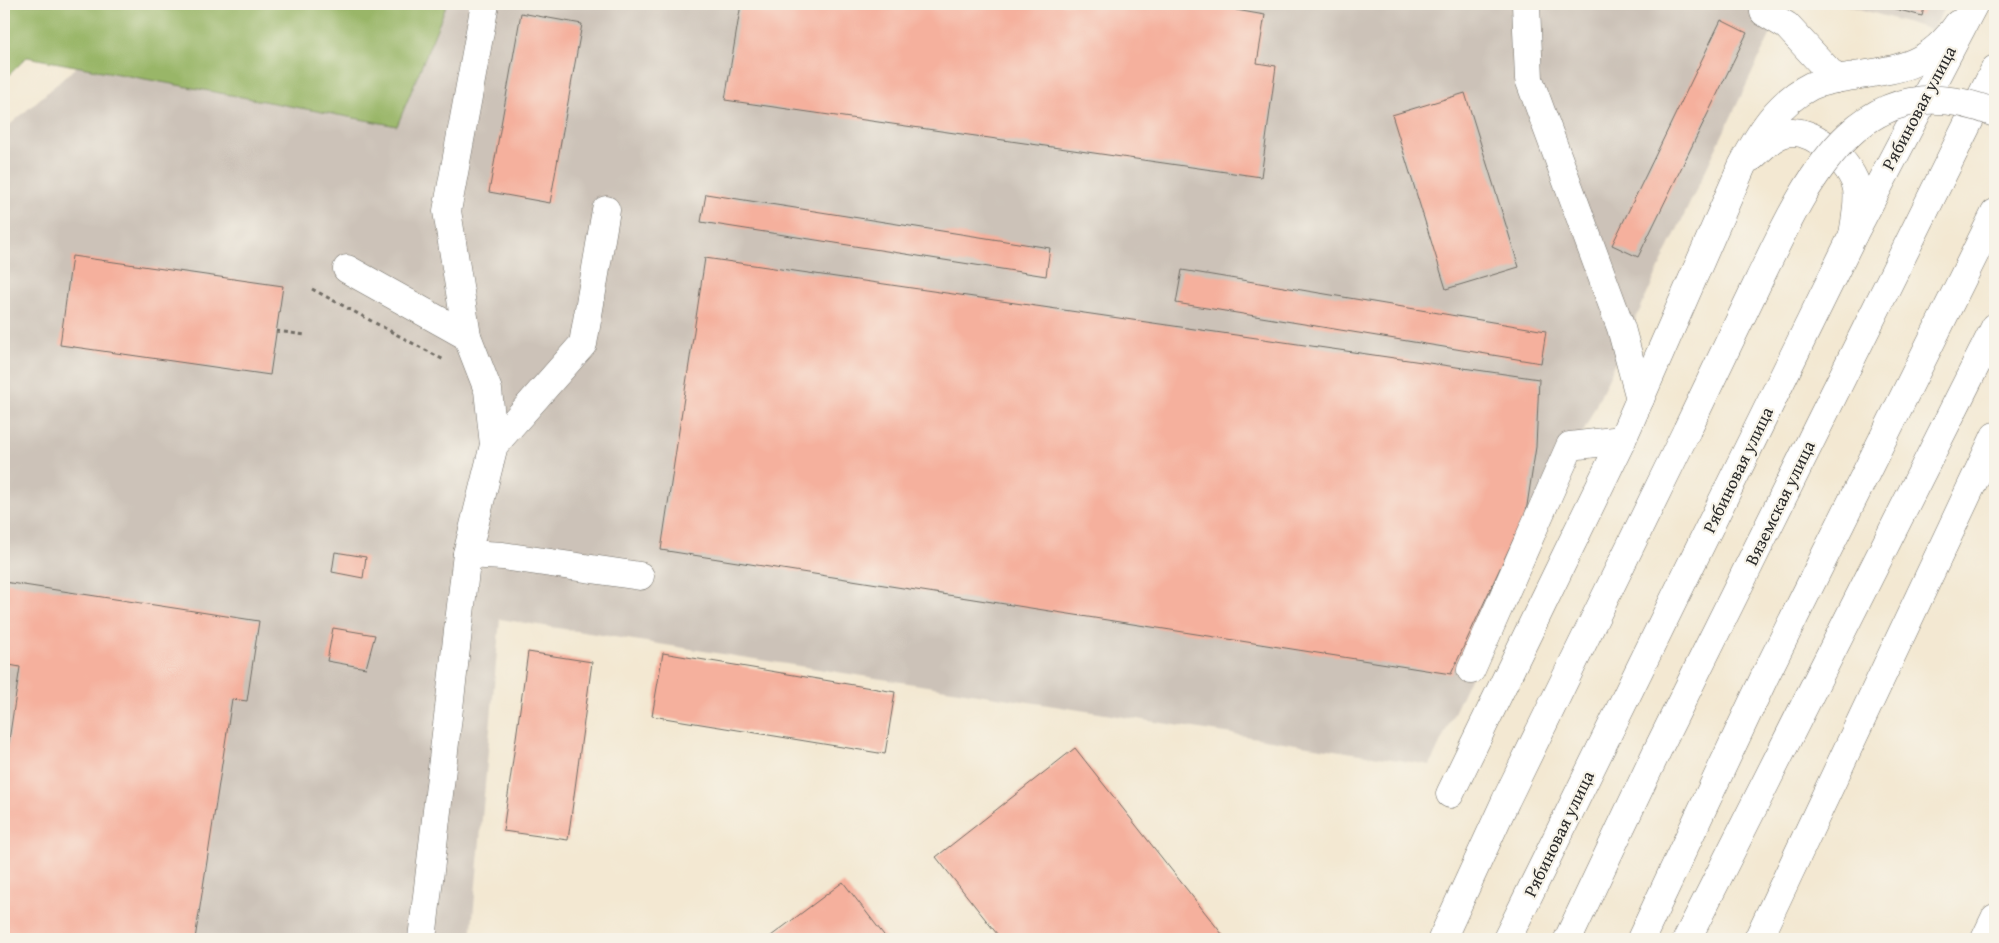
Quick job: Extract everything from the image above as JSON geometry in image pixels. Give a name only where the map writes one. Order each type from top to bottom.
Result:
[{"type":"main road","points":[[422,939],[467,554],[494,445],[488,390],[467,336],[447,210],[485,4]]},
{"type":"main road","points":[[1526,4],[1528,79],[1621,328],[1640,398]]},
{"type":"main road","points":[[1450,794],[1622,440],[1742,166],[1759,133],[1778,110],[1812,86],[1892,70],[1928,57],[1949,37],[1973,4]]},
{"type":"main road","name":"Рябиновая улица","points":[[1507,939],[1853,235],[1973,4]]},
{"type":"main road","points":[[1764,12],[1788,26],[1836,80]]},
{"type":"main road","name":"Вяземская улица","points":[[1568,939],[1658,749],[1995,70]]},
{"type":"main road","points":[[1442,939],[1506,800],[1765,268],[1813,175],[1844,138],[1863,123],[1884,111],[1906,104],[1930,100],[1954,101],[1977,106],[1995,113]]},
{"type":"main road","points":[[1742,166],[1774,138],[1791,132],[1807,135],[1828,148],[1845,163],[1857,188],[1853,235]]},
{"type":"main road","points":[[494,445],[583,344],[606,210]]},
{"type":"main road","points":[[1641,939],[1765,676],[1995,213]]},
{"type":"main road","points":[[348,269],[467,336]]},
{"type":"main road","points":[[1687,939],[1995,327]]},
{"type":"main road","points":[[1758,939],[1995,436]]},
{"type":"main road","points":[[1471,670],[1570,446],[1622,440]]},
{"type":"main road","points":[[467,554],[503,556],[640,576]]},
{"type":"main road","points":[[1985,939],[1995,918]]},
{"type":"path","points":[[312,289],[452,364]]},
{"type":"path","points":[[276,331],[306,335]]},
{"type":"shaded area","points":[[149,4],[1785,4],[1667,251],[1430,765],[500,619],[471,939],[4,939],[4,130]]},
{"type":"shaded area","points":[[1842,4],[1946,4],[1933,30]]},
{"type":"green space","points":[[4,4],[447,4],[397,126],[27,57],[4,80]]},
{"type":"building","points":[[741,4],[1237,4],[1236,10],[1265,15],[1257,63],[1276,66],[1261,177],[725,100]]},
{"type":"building","points":[[1877,4],[1925,4],[1922,16]]},
{"type":"building","points":[[521,13],[582,24],[550,203],[489,192]]},
{"type":"building","points":[[1721,20],[1747,33],[1638,257],[1612,245]]},
{"type":"building","points":[[1465,93],[1519,267],[1446,289],[1392,115]]},
{"type":"building","points":[[706,194],[1050,248],[1046,276],[701,222]]},
{"type":"building","points":[[72,256],[283,286],[270,375],[60,345]]},
{"type":"building","points":[[705,258],[1539,379],[1536,447],[1526,512],[1451,674],[661,550]]},
{"type":"building","points":[[1182,270],[1546,331],[1541,363],[1176,303]]},
{"type":"building","points":[[335,552],[366,557],[363,578],[332,572]]},
{"type":"building","points":[[4,582],[259,621],[247,701],[232,699],[195,939],[4,939],[4,746],[8,747],[20,667],[4,664]]},
{"type":"building","points":[[333,628],[375,635],[366,668],[327,661]]},
{"type":"building","points":[[528,652],[592,662],[568,840],[503,831]]},
{"type":"building","points":[[663,653],[895,692],[885,754],[652,716]]},
{"type":"building","points":[[1075,748],[1226,939],[1001,939],[936,857]]},
{"type":"building","points":[[843,882],[887,939],[767,939]]}]
